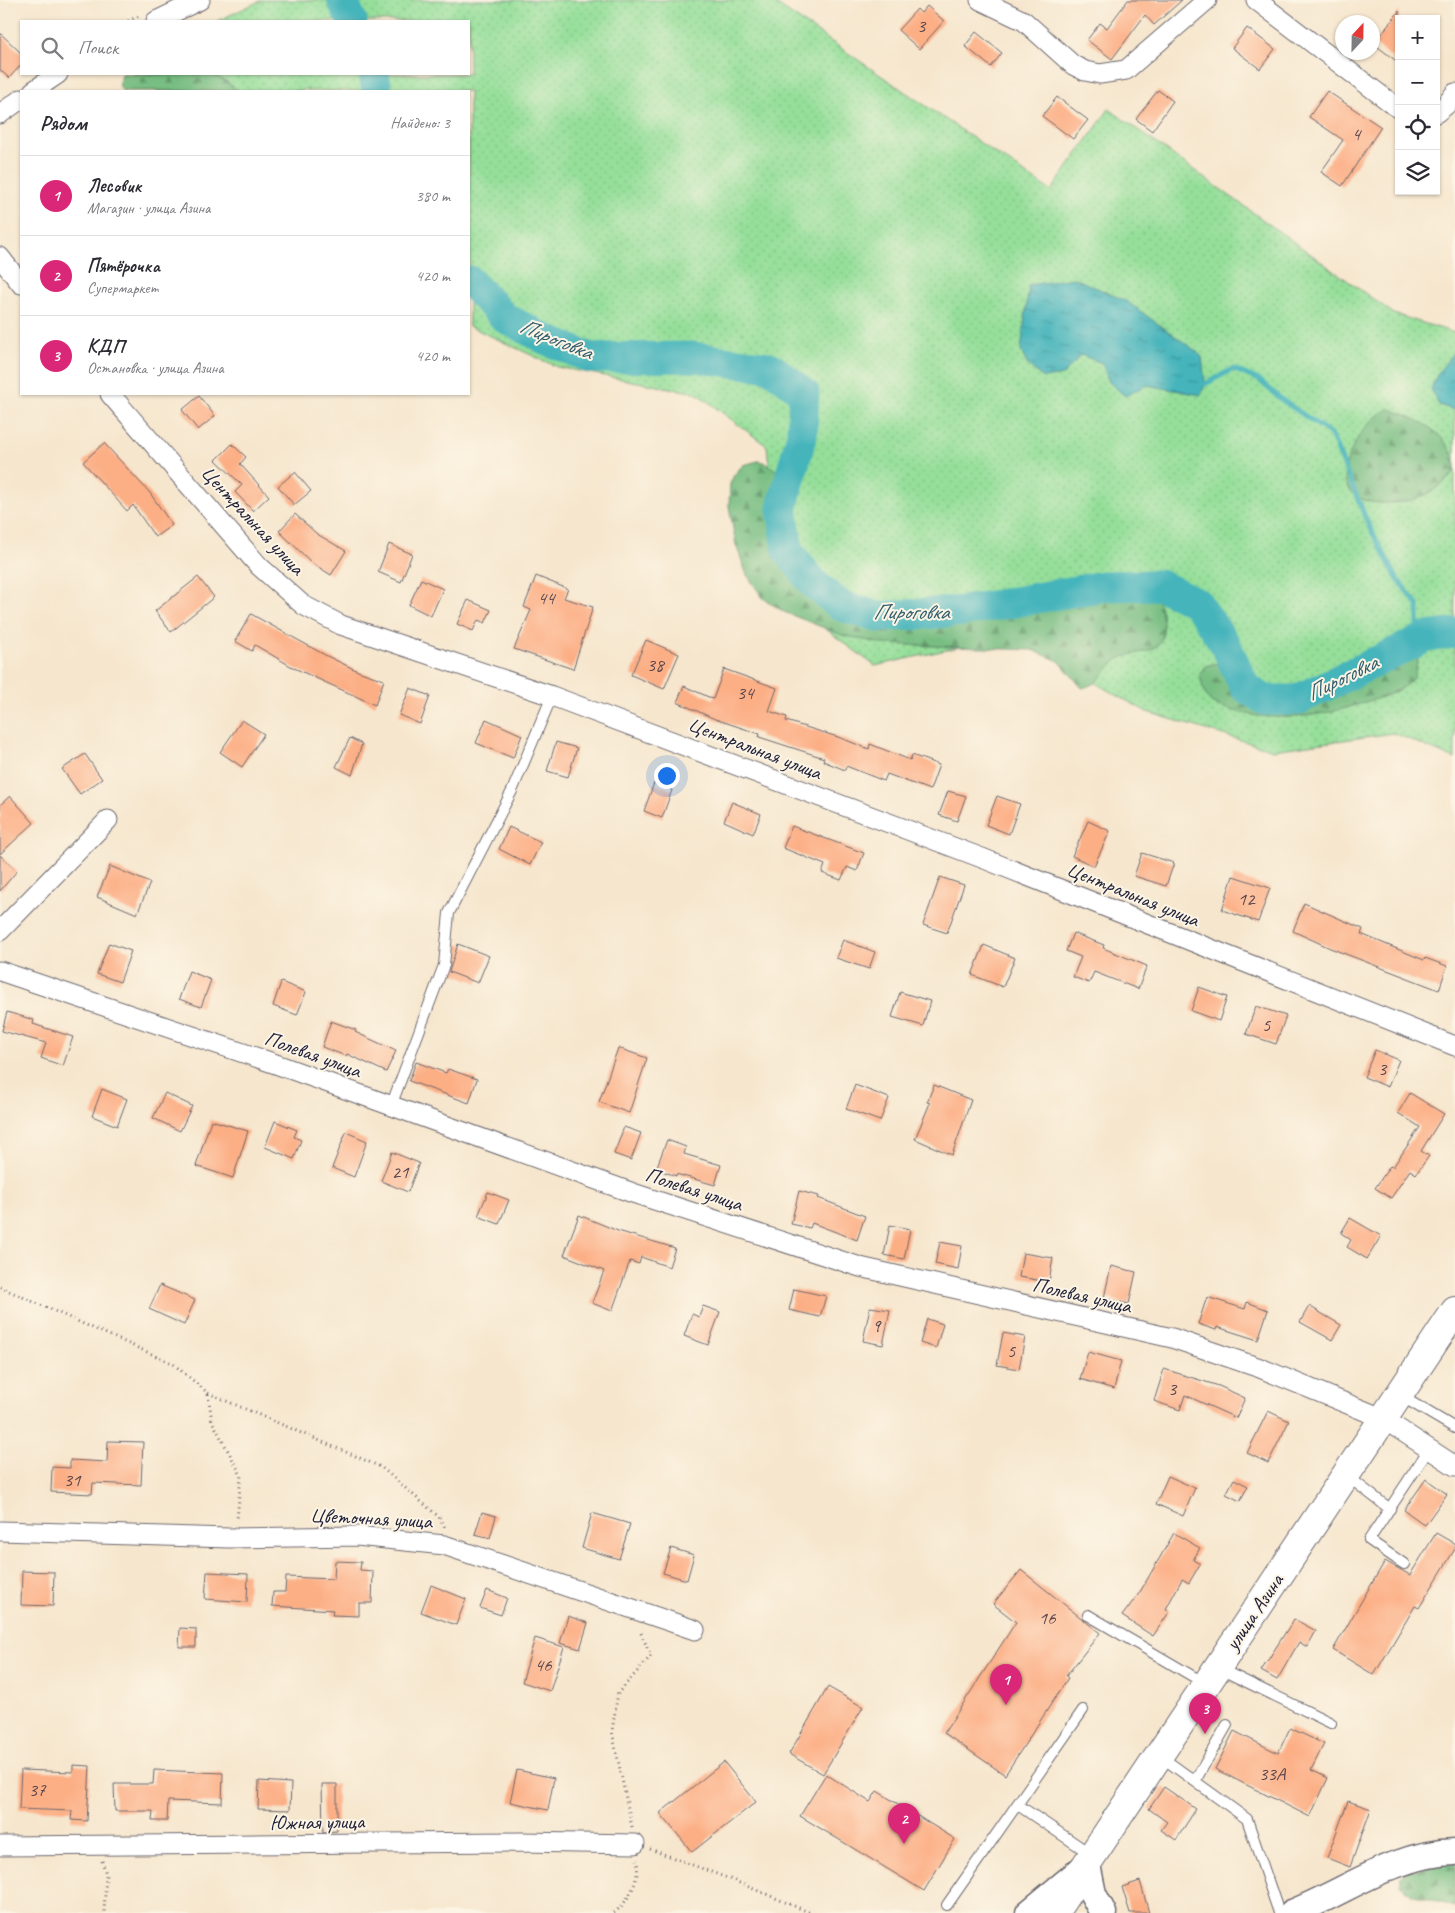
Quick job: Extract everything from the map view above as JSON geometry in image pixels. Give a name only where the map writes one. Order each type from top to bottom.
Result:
[{"type":"main road","name":"улица Азина","points":[[1054,1913],[1455,1311]]},
{"type":"main road","points":[[1292,1913],[1404,1861],[1426,1855],[1455,1852]]},
{"type":"main road","points":[[1029,1913],[1090,1860]]},
{"type":"main road","points":[[1090,1860],[1092,1894],[1103,1913]]},
{"type":"street","points":[[158,20],[200,0]]},
{"type":"street","points":[[980,0],[1024,21],[1073,65],[1085,71],[1100,74],[1126,70],[1207,0]]},
{"type":"street","points":[[1256,0],[1395,106]]},
{"type":"street","points":[[34,90],[57,75]]},
{"type":"street","points":[[1440,110],[1455,93]]},
{"type":"street","points":[[0,114],[20,101]]},
{"type":"street","points":[[0,258],[20,283]]},
{"type":"street","name":"Центральная улица","points":[[111,395],[260,566],[303,605],[341,625],[552,696],[982,858],[1455,1046]]},
{"type":"street","points":[[0,931],[108,820]]},
{"type":"street","name":"Полевая улица","points":[[0,972],[273,1063],[633,1193],[860,1267],[1172,1338],[1260,1368],[1382,1418],[1455,1466]]},
{"type":"street","name":"Цветочная улица","points":[[0,1531],[229,1538],[357,1536],[444,1545],[695,1630]]},
{"type":"street","name":"Южная улица","points":[[0,1846],[512,1842],[635,1844]]},
{"type":"lane","points":[[391,1106],[444,965],[449,913],[512,791],[552,696]]},
{"type":"lane","points":[[1398,1395],[1455,1428]]},
{"type":"lane","points":[[1404,1564],[1369,1540],[1429,1449]]},
{"type":"lane","points":[[1345,1475],[1390,1509]]},
{"type":"lane","points":[[1088,1615],[1212,1676],[1331,1724]]},
{"type":"lane","points":[[947,1905],[1083,1710]]},
{"type":"lane","points":[[1195,1781],[1227,1725]]},
{"type":"lane","points":[[1159,1755],[1247,1819],[1279,1913]]},
{"type":"lane","points":[[1018,1805],[1090,1860]]},
{"type":"path","points":[[0,1287],[172,1363],[208,1393],[380,1467],[439,1517],[458,1551]]},
{"type":"path","points":[[208,1393],[212,1421],[241,1475],[237,1520],[229,1538]]},
{"type":"path","points":[[614,1913],[623,1906],[634,1887],[638,1867],[612,1731],[618,1693],[651,1656],[640,1631],[626,1618],[626,1606]]},
{"type":"path","points":[[635,1844],[730,1879],[811,1913]]},
{"type":"path","points":[[97,1846],[106,1874],[104,1913]]},
{"type":"green space","points":[[262,0],[770,0],[1051,191],[1109,109],[1394,314],[1455,333],[1455,759],[1394,733],[1273,750],[1147,712],[1075,672],[1060,631],[977,643],[875,666],[783,597],[767,446],[696,393],[557,367],[470,326],[470,90],[153,90],[125,75],[470,75],[470,20],[219,20]]},
{"type":"green space","points":[[122,75],[212,75],[226,81],[237,90],[122,90],[119,85]]},
{"type":"green space","points":[[1390,409],[1420,422],[1438,434],[1450,451],[1455,467],[1452,475],[1422,497],[1398,503],[1372,502],[1360,498],[1351,492],[1346,483],[1347,462],[1351,450],[1364,429],[1381,413]]},
{"type":"green space","points":[[758,461],[768,464],[780,474],[788,484],[791,494],[790,503],[777,538],[782,556],[789,566],[810,586],[833,604],[853,615],[878,623],[903,627],[928,626],[954,622],[1054,599],[1145,592],[1158,600],[1162,615],[1163,630],[1161,640],[1149,650],[1123,657],[1110,666],[1098,681],[1082,688],[1059,661],[1032,650],[883,644],[842,635],[784,612],[763,598],[747,575],[736,545],[729,506],[730,484],[734,475],[743,465]]},
{"type":"green space","points":[[1390,643],[1408,645],[1415,650],[1417,660],[1411,681],[1389,694],[1335,711],[1283,717],[1248,714],[1217,706],[1205,694],[1201,682],[1200,674],[1205,666],[1223,662],[1239,670],[1261,688],[1279,692],[1306,686],[1353,657]]},
{"type":"green space","points":[[1455,1861],[1455,1907],[1412,1894],[1400,1885],[1400,1877],[1407,1871]]},
{"type":"water","points":[[1074,278],[1126,301],[1196,351],[1202,357],[1205,384],[1201,395],[1147,385],[1125,396],[1109,382],[1102,363],[1081,355],[1063,375],[1043,378],[1027,364],[1021,351],[1029,285]]},
{"type":"water","points":[[1455,350],[1455,410],[1439,405],[1431,389],[1437,375]]},
{"type":"building","points":[[1128,0],[1182,0],[1154,25],[1145,15],[1112,59],[1087,40],[1100,23],[1107,28]]},
{"type":"building","points":[[927,6],[944,21],[919,49],[898,30],[917,9],[921,13]]},
{"type":"building","points":[[1395,16],[1395,60],[1380,49],[1380,36]]},
{"type":"building","points":[[1247,28],[1275,49],[1260,69],[1232,48]]},
{"type":"building","points":[[976,32],[1002,53],[991,67],[965,46]]},
{"type":"building","points":[[0,33],[20,52],[20,66],[9,78],[0,70]]},
{"type":"building","points":[[1158,90],[1173,101],[1152,131],[1136,119]]},
{"type":"building","points":[[1327,91],[1381,127],[1342,186],[1321,172],[1343,140],[1309,117]]},
{"type":"building","points":[[1057,97],[1088,120],[1073,139],[1042,116]]},
{"type":"building","points":[[199,396],[215,416],[198,430],[182,410]]},
{"type":"building","points":[[104,443],[150,493],[172,525],[155,537],[133,505],[127,511],[83,462]]},
{"type":"building","points":[[232,444],[246,457],[240,464],[269,496],[253,511],[235,492],[242,485],[216,460]]},
{"type":"building","points":[[295,472],[311,491],[294,505],[278,486]]},
{"type":"building","points":[[295,514],[317,534],[346,551],[331,575],[312,563],[279,531]]},
{"type":"building","points":[[389,544],[412,554],[401,582],[378,572]]},
{"type":"building","points":[[536,576],[568,589],[564,598],[593,607],[573,669],[514,649],[531,610],[524,607]]},
{"type":"building","points":[[198,577],[214,597],[171,632],[155,611]]},
{"type":"building","points":[[421,579],[443,589],[431,616],[409,605]]},
{"type":"building","points":[[468,600],[491,610],[485,623],[478,620],[473,631],[457,624]]},
{"type":"building","points":[[251,614],[325,655],[358,671],[384,680],[375,705],[294,668],[255,645],[252,651],[235,641]]},
{"type":"building","points":[[646,640],[679,654],[664,689],[631,675]]},
{"type":"building","points":[[724,669],[777,688],[769,711],[787,717],[786,721],[869,749],[870,744],[910,760],[912,755],[939,765],[930,790],[887,774],[884,781],[846,766],[845,770],[823,761],[824,758],[759,737],[760,734],[715,719],[677,702],[684,686],[713,699]]},
{"type":"building","points":[[410,688],[430,696],[420,724],[399,715]]},
{"type":"building","points":[[486,719],[522,735],[513,758],[476,743]]},
{"type":"building","points":[[242,720],[264,734],[242,767],[220,752]]},
{"type":"building","points":[[350,738],[362,744],[352,775],[336,767]]},
{"type":"building","points":[[556,742],[577,748],[568,777],[547,771]]},
{"type":"building","points":[[85,754],[102,779],[80,794],[62,769]]},
{"type":"building","points":[[654,783],[672,790],[662,818],[644,811]]},
{"type":"building","points":[[948,791],[966,796],[957,821],[939,815]]},
{"type":"building","points":[[10,796],[34,823],[0,854],[0,805]]},
{"type":"building","points":[[997,796],[1020,804],[1009,834],[986,825]]},
{"type":"building","points":[[732,802],[761,814],[753,834],[724,821]]},
{"type":"building","points":[[1088,821],[1110,831],[1094,866],[1072,856]]},
{"type":"building","points":[[792,826],[864,853],[857,871],[847,867],[841,880],[822,873],[825,865],[783,848]]},
{"type":"building","points":[[509,827],[541,842],[530,865],[499,849]]},
{"type":"building","points":[[1142,853],[1174,863],[1166,886],[1134,876]]},
{"type":"building","points":[[0,855],[17,871],[0,891]]},
{"type":"building","points":[[110,866],[150,883],[137,914],[97,897]]},
{"type":"building","points":[[1233,876],[1270,888],[1258,922],[1222,910]]},
{"type":"building","points":[[940,877],[964,885],[947,933],[923,925]]},
{"type":"building","points":[[1304,903],[1363,929],[1361,934],[1424,960],[1425,958],[1447,966],[1439,990],[1330,948],[1293,931]]},
{"type":"building","points":[[1073,933],[1104,945],[1103,948],[1147,966],[1138,989],[1094,972],[1089,983],[1073,977],[1081,957],[1066,951]]},
{"type":"building","points":[[843,940],[875,952],[869,969],[836,958]]},
{"type":"building","points":[[109,943],[131,951],[120,982],[97,974]]},
{"type":"building","points":[[458,944],[489,956],[478,983],[449,972]]},
{"type":"building","points":[[984,945],[1015,958],[1003,987],[972,975]]},
{"type":"building","points":[[189,971],[211,980],[201,1007],[179,999]]},
{"type":"building","points":[[281,982],[306,992],[297,1015],[273,1006]]},
{"type":"building","points":[[1199,987],[1227,997],[1219,1021],[1191,1011]]},
{"type":"building","points":[[900,992],[930,1001],[923,1026],[892,1017]]},
{"type":"building","points":[[1256,1006],[1286,1016],[1276,1044],[1246,1034]]},
{"type":"building","points":[[7,1012],[34,1020],[33,1024],[73,1037],[63,1066],[41,1058],[46,1043],[2,1031]]},
{"type":"building","points":[[331,1021],[356,1030],[355,1032],[396,1051],[386,1072],[347,1054],[346,1056],[322,1047]]},
{"type":"building","points":[[618,1048],[647,1058],[629,1113],[599,1102]]},
{"type":"building","points":[[1375,1050],[1399,1060],[1388,1087],[1364,1077]]},
{"type":"building","points":[[416,1062],[446,1073],[448,1069],[477,1079],[469,1103],[409,1081]]},
{"type":"building","points":[[855,1085],[889,1098],[880,1121],[846,1109]]},
{"type":"building","points":[[934,1085],[971,1100],[952,1155],[915,1139],[930,1103],[927,1102]]},
{"type":"building","points":[[102,1089],[127,1099],[117,1126],[92,1116]]},
{"type":"building","points":[[165,1093],[192,1106],[180,1131],[153,1118]]},
{"type":"building","points":[[1410,1093],[1444,1114],[1421,1151],[1429,1156],[1416,1174],[1410,1170],[1391,1198],[1375,1188],[1390,1166],[1393,1167],[1420,1127],[1398,1113]]},
{"type":"building","points":[[211,1120],[248,1131],[233,1178],[196,1166]]},
{"type":"building","points":[[275,1121],[297,1130],[294,1137],[301,1140],[294,1159],[265,1147]]},
{"type":"building","points":[[624,1127],[641,1133],[631,1160],[614,1154]]},
{"type":"building","points":[[346,1132],[367,1141],[354,1177],[332,1168]]},
{"type":"building","points":[[667,1140],[686,1147],[684,1154],[721,1165],[715,1185],[676,1174],[676,1176],[656,1169]]},
{"type":"building","points":[[392,1152],[419,1163],[408,1192],[381,1181]]},
{"type":"building","points":[[799,1191],[819,1196],[818,1198],[865,1216],[857,1240],[812,1223],[810,1228],[791,1224]]},
{"type":"building","points":[[488,1192],[509,1200],[499,1224],[478,1216]]},
{"type":"building","points":[[579,1215],[618,1231],[675,1248],[669,1267],[641,1257],[639,1264],[630,1261],[612,1311],[592,1303],[604,1271],[564,1255]]},
{"type":"building","points":[[1350,1218],[1381,1236],[1367,1259],[1347,1247],[1351,1240],[1341,1233]]},
{"type":"building","points":[[890,1225],[910,1229],[904,1259],[884,1255]]},
{"type":"building","points":[[940,1242],[962,1246],[958,1269],[935,1264]]},
{"type":"building","points":[[1023,1253],[1053,1258],[1049,1282],[1019,1277]]},
{"type":"building","points":[[1111,1266],[1136,1272],[1129,1304],[1104,1298]]},
{"type":"building","points":[[160,1285],[195,1300],[184,1325],[149,1309]]},
{"type":"building","points":[[794,1289],[826,1296],[820,1317],[789,1310]]},
{"type":"building","points":[[1207,1297],[1245,1309],[1247,1302],[1268,1310],[1258,1340],[1217,1327],[1216,1330],[1198,1324]]},
{"type":"building","points":[[703,1306],[720,1312],[708,1345],[684,1336],[692,1314],[699,1317]]},
{"type":"building","points":[[1309,1306],[1341,1325],[1332,1340],[1300,1322]]},
{"type":"building","points":[[870,1307],[890,1310],[883,1345],[863,1341]]},
{"type":"building","points":[[927,1319],[943,1324],[936,1348],[920,1343]]},
{"type":"building","points":[[1003,1333],[1025,1337],[1019,1369],[997,1365]]},
{"type":"building","points":[[1088,1352],[1121,1361],[1114,1389],[1080,1379]]},
{"type":"building","points":[[1164,1369],[1219,1386],[1245,1398],[1236,1418],[1185,1395],[1180,1410],[1154,1401]]},
{"type":"building","points":[[1268,1411],[1289,1421],[1268,1463],[1247,1453]]},
{"type":"building","points":[[108,1441],[143,1442],[141,1485],[93,1483],[92,1494],[51,1492],[52,1467],[70,1468],[70,1460],[107,1462]]},
{"type":"building","points":[[1168,1476],[1195,1488],[1183,1516],[1156,1504]]},
{"type":"building","points":[[1234,1479],[1248,1486],[1240,1501],[1226,1494]]},
{"type":"building","points":[[1426,1479],[1447,1494],[1425,1525],[1404,1510]]},
{"type":"building","points":[[482,1512],[496,1516],[490,1538],[475,1534]]},
{"type":"building","points":[[592,1513],[630,1524],[619,1559],[582,1548]]},
{"type":"building","points":[[1174,1533],[1200,1548],[1193,1560],[1200,1564],[1189,1583],[1182,1579],[1166,1609],[1170,1611],[1153,1636],[1122,1616],[1140,1592]]},
{"type":"building","points":[[1436,1533],[1455,1544],[1455,1549],[1419,1608],[1415,1606],[1374,1675],[1333,1650],[1385,1561],[1410,1575]]},
{"type":"building","points":[[671,1548],[694,1555],[687,1580],[663,1573]]},
{"type":"building","points":[[335,1561],[361,1562],[360,1570],[373,1571],[372,1603],[359,1603],[359,1616],[332,1615],[333,1610],[272,1606],[273,1592],[285,1592],[286,1577],[334,1579]]},
{"type":"building","points":[[1021,1570],[1100,1633],[1066,1676],[1068,1678],[1005,1775],[944,1733],[1016,1622],[993,1604]]},
{"type":"building","points":[[22,1571],[54,1572],[53,1606],[21,1605]]},
{"type":"building","points":[[207,1572],[248,1574],[247,1602],[205,1599]]},
{"type":"building","points":[[431,1585],[466,1599],[456,1625],[421,1612]]},
{"type":"building","points":[[487,1590],[507,1598],[501,1615],[480,1608]]},
{"type":"building","points":[[568,1616],[588,1623],[580,1649],[560,1643]]},
{"type":"building","points":[[1294,1619],[1316,1631],[1307,1647],[1299,1642],[1277,1680],[1261,1671]]},
{"type":"building","points":[[180,1628],[196,1629],[196,1647],[179,1647]]},
{"type":"building","points":[[535,1638],[564,1647],[550,1691],[522,1682]]},
{"type":"building","points":[[828,1687],[863,1707],[823,1774],[789,1754]]},
{"type":"building","points":[[1290,1728],[1324,1744],[1311,1770],[1328,1778],[1310,1817],[1215,1769],[1234,1731],[1278,1753]]},
{"type":"building","points":[[724,1762],[756,1802],[692,1852],[660,1813]]},
{"type":"building","points":[[73,1765],[90,1766],[87,1821],[71,1820],[72,1811],[19,1809],[21,1770],[73,1772]]},
{"type":"building","points":[[154,1770],[223,1773],[222,1803],[168,1801],[167,1821],[152,1821],[153,1811],[115,1811],[114,1784],[153,1784]]},
{"type":"building","points":[[517,1770],[554,1778],[548,1810],[510,1802]]},
{"type":"building","points":[[826,1774],[870,1802],[877,1791],[955,1839],[924,1891],[800,1816]]},
{"type":"building","points":[[259,1781],[291,1783],[290,1810],[258,1809]]},
{"type":"building","points":[[322,1784],[337,1784],[337,1831],[323,1832]]},
{"type":"building","points":[[1164,1787],[1196,1809],[1176,1840],[1161,1830],[1167,1822],[1149,1809]]},
{"type":"building","points":[[1348,1801],[1371,1809],[1350,1867],[1327,1858]]},
{"type":"building","points":[[1140,1881],[1149,1913],[1130,1913],[1122,1887]]},
{"type":"waterway","name":"Пироговка","points":[[342,0],[352,20]]},
{"type":"waterway","name":"Пироговка","points":[[374,75],[377,90]]},
{"type":"waterway","name":"Пироговка","points":[[470,282],[505,318],[547,340],[591,358],[693,357],[770,367],[804,393],[802,434],[782,508],[788,551],[814,584],[841,606],[878,617],[964,611],[1104,586],[1160,585],[1197,603],[1225,644],[1245,687],[1265,700],[1297,700],[1427,637],[1455,633]]},
{"type":"waterway","points":[[1205,384],[1233,369],[1259,380],[1282,400],[1331,434],[1369,526],[1398,580],[1418,605],[1418,627],[1427,637]]},
{"type":"place","name":"Лесовик","points":[[1006,1705]]},
{"type":"place","name":"КДП","points":[[1205,1734]]},
{"type":"place","name":"Пятёрочка","points":[[904,1844]]}]
